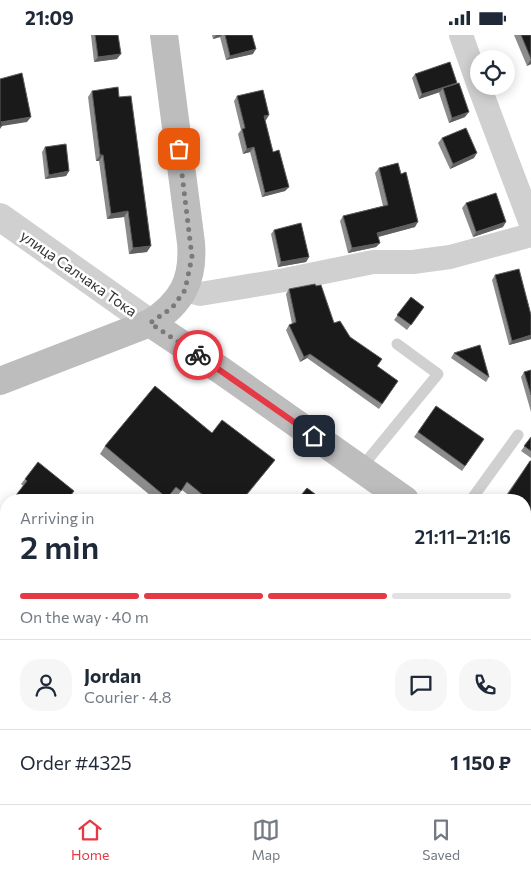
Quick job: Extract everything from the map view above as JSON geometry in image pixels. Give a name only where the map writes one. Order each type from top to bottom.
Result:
[{"type":"main road","points":[[0,381],[150,323],[172,308],[185,290],[192,257],[191,243],[164,35]]},
{"type":"main road","name":"улица Салчака Тока","points":[[150,323],[396,494]]},
{"type":"street","points":[[461,35],[470,60]]},
{"type":"street","points":[[482,95],[531,224]]},
{"type":"street","name":"улица Салчака Тока","points":[[0,217],[150,323]]},
{"type":"street","points":[[185,290],[200,294],[285,280],[373,262],[413,262],[450,257],[531,235]]},
{"type":"lane","points":[[360,469],[438,374],[397,344]]},
{"type":"lane","points":[[475,494],[518,435]]},
{"type":"building","points":[[95,35],[118,35],[121,54],[98,57]]},
{"type":"building","points":[[225,35],[252,35],[256,49],[230,56]]},
{"type":"building","points":[[521,35],[531,35],[531,59]]},
{"type":"building","points":[[450,62],[457,83],[422,94],[415,74]]},
{"type":"building","points":[[22,73],[31,117],[1,122],[2,126],[0,126],[0,79]]},
{"type":"building","points":[[459,83],[469,112],[452,118],[443,88]]},
{"type":"building","points":[[118,87],[119,97],[131,96],[151,246],[133,248],[128,211],[111,214],[103,155],[100,155],[92,91]]},
{"type":"building","points":[[263,90],[269,115],[264,116],[273,152],[279,150],[289,187],[265,193],[254,147],[247,149],[242,129],[245,128],[237,96]]},
{"type":"building","points":[[466,128],[477,153],[453,164],[442,138]]},
{"type":"building","points":[[66,144],[69,171],[49,175],[45,147]]},
{"type":"building","points":[[398,163],[401,174],[406,172],[418,222],[377,233],[380,243],[352,248],[343,216],[388,205],[379,168]]},
{"type":"building","points":[[496,193],[506,222],[476,232],[466,203]]},
{"type":"building","points":[[301,223],[309,257],[281,262],[274,230]]},
{"type":"building","points":[[519,269],[531,315],[531,335],[512,341],[495,275]]},
{"type":"building","points":[[315,284],[316,286],[321,285],[334,323],[340,321],[350,337],[382,359],[377,366],[398,381],[382,404],[310,354],[304,357],[289,325],[296,322],[289,289]]},
{"type":"building","points":[[411,297],[424,307],[411,325],[397,315]]},
{"type":"building","points":[[480,345],[489,377],[454,353]]},
{"type":"building","points":[[531,370],[531,395],[524,372]]},
{"type":"building","points":[[155,386],[212,433],[222,420],[275,460],[247,494],[202,494],[187,482],[181,491],[176,487],[170,494],[162,494],[105,446]]},
{"type":"building","points":[[436,406],[484,439],[465,466],[418,432]]},
{"type":"building","points":[[531,437],[531,451],[524,446]]},
{"type":"building","points":[[530,461],[531,461],[531,494],[508,494]]},
{"type":"building","points":[[38,462],[74,491],[72,494],[17,494],[27,481],[25,479]]},
{"type":"building","points":[[307,488],[315,494],[302,494]]},
{"type":"way so far","points":[[179,149],[191,243],[190,273],[185,290],[172,308],[150,323],[198,355]]},
{"type":"route","points":[[198,355],[314,436]]}]
